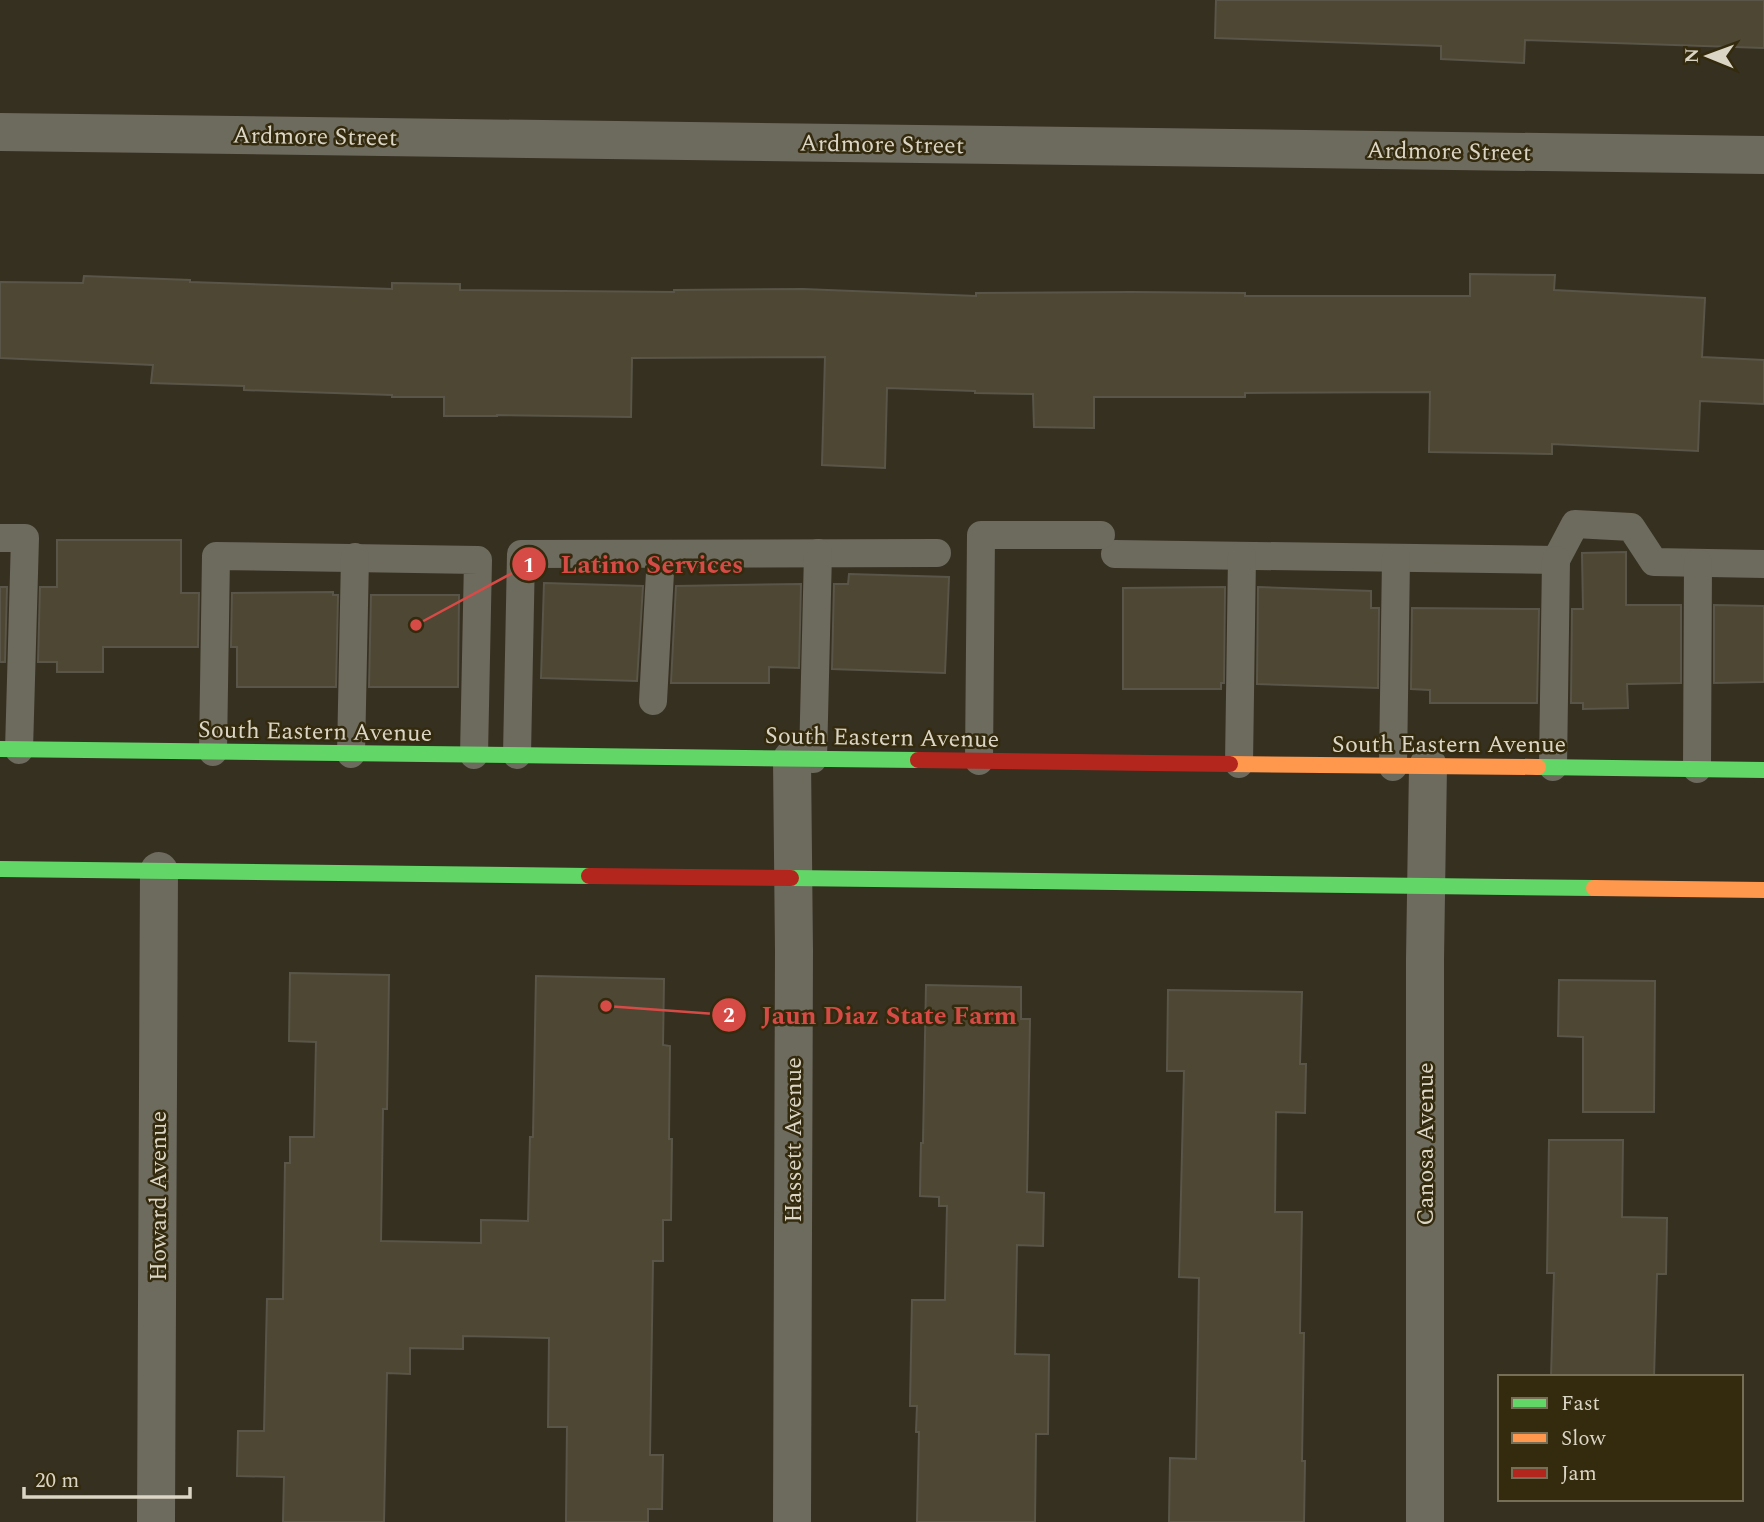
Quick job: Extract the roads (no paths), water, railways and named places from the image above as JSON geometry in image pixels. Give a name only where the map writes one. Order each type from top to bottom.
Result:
[{"type":"main road","name":"South Eastern Avenue","points":[[10,750],[1764,770]]},
{"type":"main road","points":[[0,869],[1764,890]]},
{"type":"street","name":"Ardmore Street","points":[[0,132],[1764,155]]},
{"type":"street","name":"Hassett Avenue","points":[[792,1522],[793,879],[802,759]]},
{"type":"street","name":"Canosa Avenue","points":[[1410,766],[1426,886],[1425,1522]]},
{"type":"street","name":"Howard Avenue","points":[[156,1522],[159,871]]},
{"type":"lane","points":[[1553,767],[1556,560],[1575,524],[1631,527],[1654,562],[1764,564]]},
{"type":"lane","points":[[979,761],[981,535],[1242,556],[1556,560]]},
{"type":"lane","points":[[0,538],[25,538],[10,750]]},
{"type":"lane","points":[[517,755],[521,554],[937,552]]},
{"type":"lane","points":[[802,759],[818,553]]},
{"type":"lane","points":[[653,701],[661,554]]},
{"type":"lane","points":[[213,752],[216,556],[355,557],[478,559],[474,755]]},
{"type":"lane","points":[[1239,764],[1242,556]]},
{"type":"lane","points":[[351,754],[355,557]]},
{"type":"lane","points":[[1396,558],[1410,766]]},
{"type":"lane","points":[[1697,769],[1698,563]]},
{"type":"place","name":"Latino Services","points":[[416,625]]},
{"type":"place","name":"Jaun Diaz State Farm","points":[[606,1006]]}]
